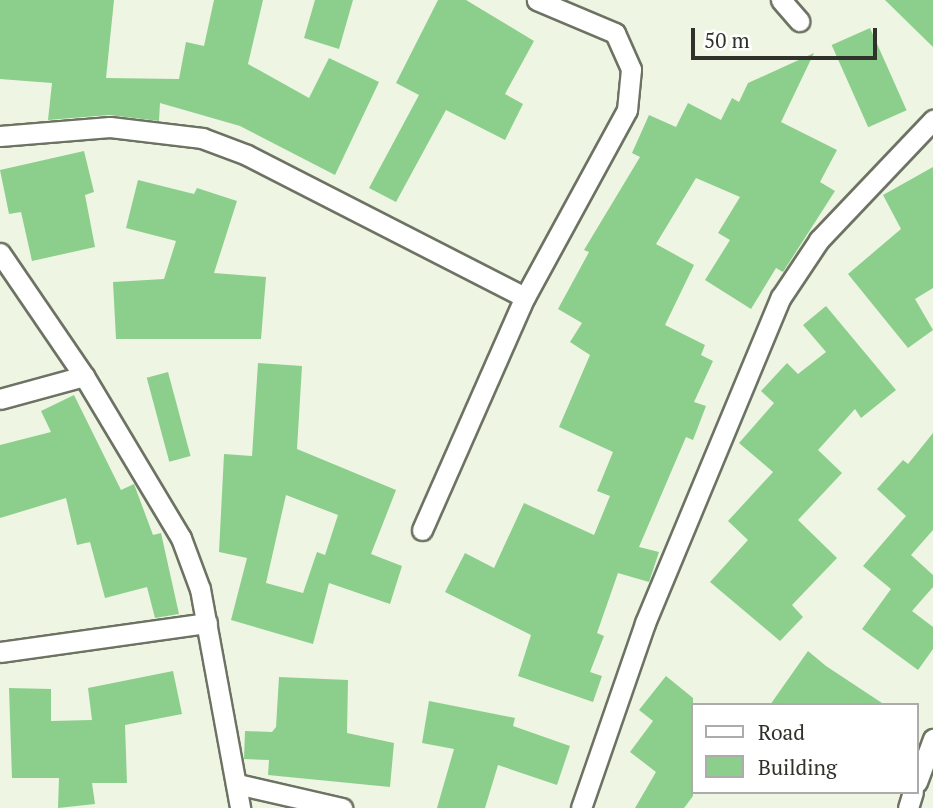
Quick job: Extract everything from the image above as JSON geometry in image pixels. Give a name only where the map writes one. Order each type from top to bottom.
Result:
[{"type":"street","points":[[422,530],[525,297],[628,110],[631,69],[615,33],[537,0]]},
{"type":"street","points":[[781,0],[799,21]]},
{"type":"street","points":[[581,808],[645,623],[781,297],[819,240],[933,120]]},
{"type":"street","points":[[0,136],[110,127],[202,138],[247,155],[525,297]]},
{"type":"street","points":[[0,253],[84,376],[181,538],[207,623],[240,808]]},
{"type":"street","points":[[0,399],[84,376]]},
{"type":"street","points":[[0,652],[207,623]]},
{"type":"street","points":[[919,777],[933,739]]},
{"type":"street","points":[[237,784],[342,808]]},
{"type":"building","points":[[0,0],[114,0],[106,78],[179,79],[186,42],[204,46],[214,0],[263,0],[248,64],[309,98],[329,58],[379,82],[335,175],[240,126],[160,103],[159,121],[109,115],[48,120],[52,83],[0,79]]},
{"type":"building","points":[[315,0],[353,0],[339,49],[304,38]]},
{"type":"building","points":[[438,0],[466,0],[534,41],[505,94],[523,104],[505,140],[446,110],[396,202],[369,188],[419,95],[396,83]]},
{"type":"building","points":[[885,0],[933,0],[933,47]]},
{"type":"building","points":[[870,28],[907,110],[868,127],[832,45]]},
{"type":"building","points":[[814,53],[781,122],[837,150],[820,182],[835,191],[783,272],[776,268],[751,309],[705,280],[730,240],[718,233],[740,197],[696,178],[656,244],[694,265],[665,325],[705,345],[701,355],[713,361],[694,402],[706,406],[693,440],[686,437],[639,547],[659,552],[649,582],[618,573],[597,633],[604,636],[590,672],[602,676],[593,702],[518,676],[531,635],[445,592],[465,553],[494,568],[524,503],[594,535],[610,496],[597,491],[613,452],[559,427],[590,355],[570,342],[582,323],[558,309],[589,252],[584,250],[640,157],[632,153],[649,115],[676,127],[688,103],[721,120],[732,98],[739,102],[748,83]]},
{"type":"building","points":[[84,151],[94,192],[85,195],[95,247],[32,261],[21,212],[9,214],[0,170]]},
{"type":"building","points":[[933,167],[933,288],[915,299],[933,330],[908,348],[848,274],[901,229],[883,195]]},
{"type":"building","points":[[138,180],[194,194],[197,188],[237,201],[214,273],[266,277],[261,339],[116,339],[113,282],[164,279],[176,241],[126,228]]},
{"type":"building","points":[[826,306],[896,390],[861,418],[855,409],[818,450],[842,473],[798,520],[837,558],[792,605],[803,617],[780,641],[710,582],[748,540],[728,521],[773,472],[739,443],[774,403],[761,391],[787,363],[798,374],[826,352],[803,325]]},
{"type":"building","points":[[258,363],[302,366],[297,449],[396,490],[371,554],[402,566],[390,604],[329,583],[313,644],[231,620],[247,558],[219,552],[224,454],[252,456]],"holes":[[[286,495],[338,515],[325,555],[317,552],[303,593],[266,583]]]},
{"type":"building","points":[[168,372],[191,456],[169,462],[147,378]]},
{"type":"building","points":[[74,395],[121,490],[134,484],[153,535],[161,533],[179,614],[155,618],[147,587],[105,598],[90,542],[77,545],[66,498],[0,518],[0,445],[51,432],[41,411]]},
{"type":"building","points":[[933,433],[933,530],[911,555],[933,575],[933,587],[912,611],[933,627],[933,649],[918,670],[862,629],[891,589],[863,566],[906,516],[877,489],[903,460],[908,464]]},
{"type":"building","points":[[808,651],[882,703],[771,703]]},
{"type":"building","points":[[173,671],[182,714],[125,725],[127,783],[92,783],[95,804],[58,808],[59,778],[12,778],[9,688],[51,689],[51,721],[92,720],[88,688]]},
{"type":"building","points":[[666,676],[693,698],[693,796],[684,808],[635,808],[656,772],[630,752],[653,721],[639,710]]},
{"type":"building","points":[[279,677],[348,680],[347,733],[394,743],[390,787],[268,775],[269,760],[244,759],[245,731],[272,732],[276,727]]},
{"type":"building","points":[[429,701],[515,718],[513,726],[570,746],[557,785],[498,765],[485,808],[437,808],[454,749],[422,743]]}]
